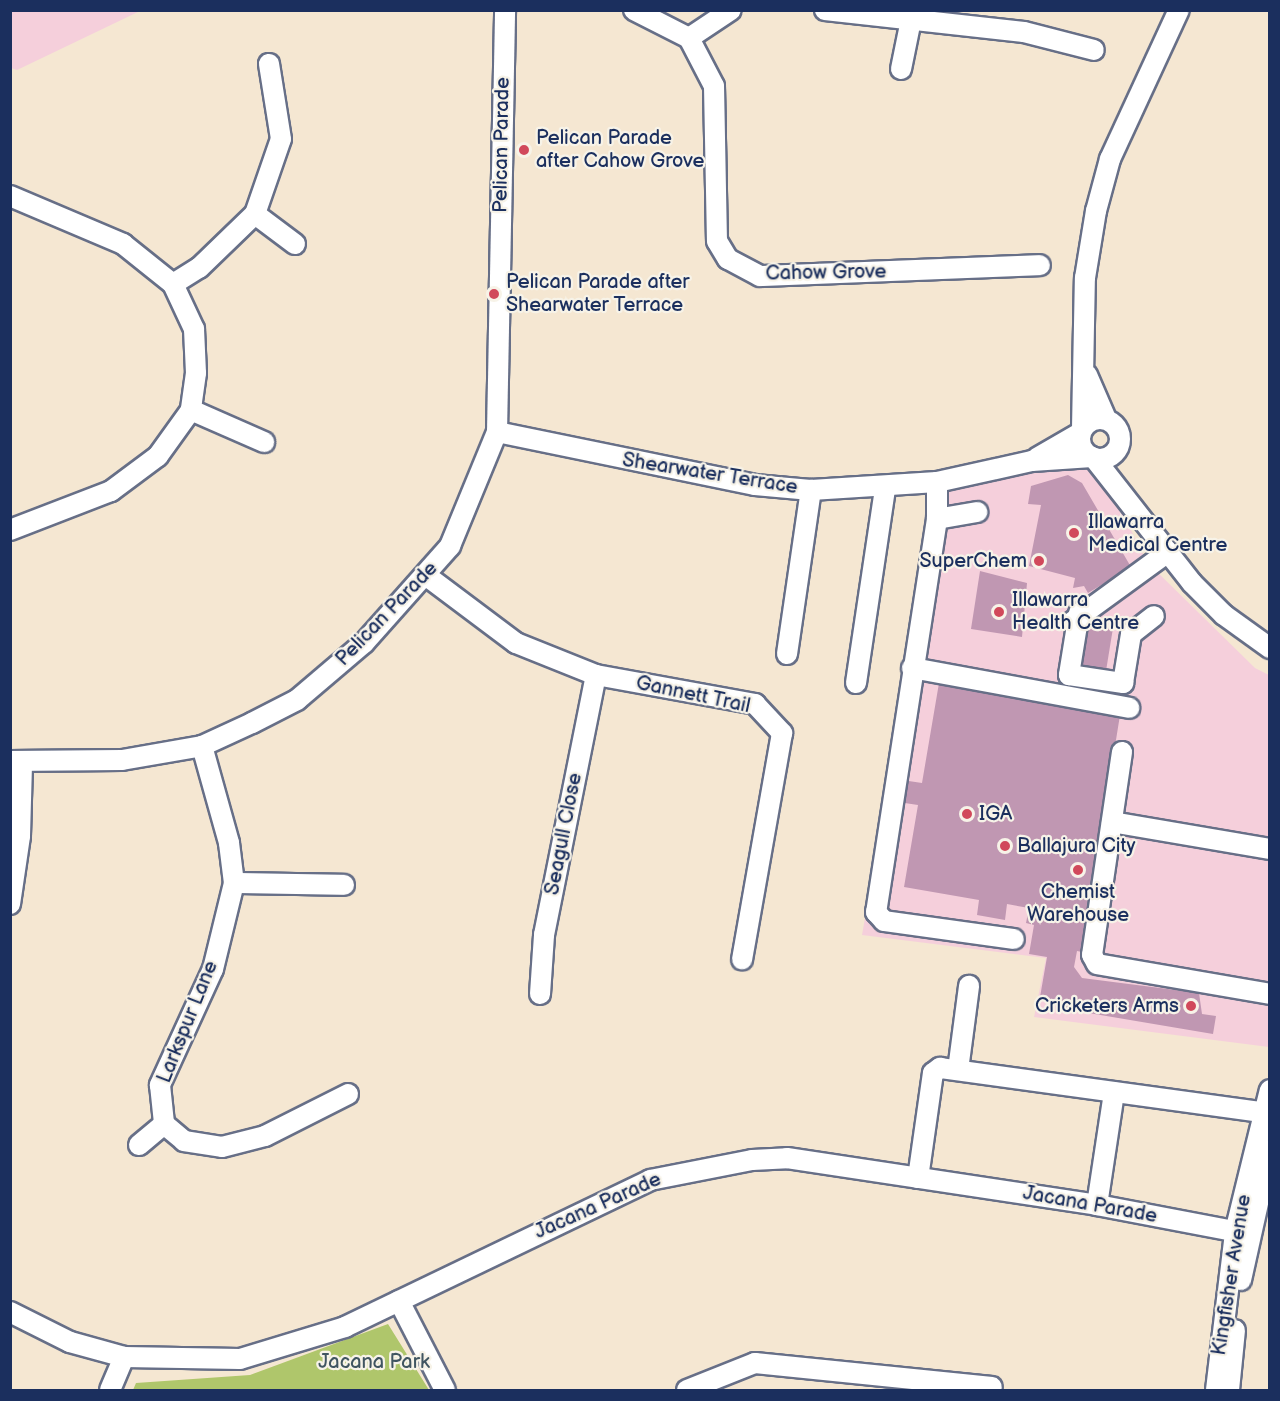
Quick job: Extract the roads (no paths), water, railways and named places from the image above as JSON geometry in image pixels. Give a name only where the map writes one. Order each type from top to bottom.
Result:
[{"type":"street","name":"Pelican Parade","points":[[16,762],[122,760],[202,746],[297,700],[364,643],[428,577],[468,509],[497,432],[505,10]]},
{"type":"street","points":[[634,10],[689,38],[731,10]]},
{"type":"street","points":[[825,10],[1024,32],[1094,50]]},
{"type":"street","points":[[1179,10],[1110,159],[1096,211],[1085,278],[1087,375],[1080,443],[1132,504],[1168,552],[1224,615],[1269,648]]},
{"type":"street","points":[[901,69],[911,20]]},
{"type":"street","name":"Cahow Grove","points":[[689,38],[714,86],[717,240],[728,259],[759,276],[1040,266]]},
{"type":"street","points":[[173,284],[199,268],[255,214],[281,139],[269,64]]},
{"type":"street","points":[[10,530],[111,491],[158,456],[191,410],[194,328],[173,284],[123,244],[11,198]]},
{"type":"street","points":[[255,214],[295,244]]},
{"type":"street","points":[[1087,375],[1106,419],[1118,430],[1115,452],[1132,504]]},
{"type":"street","points":[[191,410],[264,442]]},
{"type":"street","points":[[1081,431],[1106,419]]},
{"type":"street","name":"Shearwater Terrace","points":[[1032,461],[1081,431]]},
{"type":"street","name":"Shearwater Terrace","points":[[497,432],[755,485],[811,490],[885,488],[937,482],[1032,461],[1093,457]]},
{"type":"street","points":[[1093,457],[1115,452]]},
{"type":"street","points":[[937,482],[937,519],[912,668],[876,912],[884,921],[1014,939]]},
{"type":"street","points":[[856,683],[885,488]]},
{"type":"street","points":[[787,654],[811,490]]},
{"type":"street","points":[[937,519],[976,512]]},
{"type":"street","points":[[1061,693],[1072,618],[1168,552]]},
{"type":"street","name":"Gannett Trail","points":[[428,577],[516,643],[596,675],[755,704],[782,733],[742,960]]},
{"type":"street","points":[[1079,613],[1069,675],[1123,683],[1131,634],[1154,616]]},
{"type":"street","points":[[912,668],[1061,693],[1129,708]]},
{"type":"street","name":"Seagull Close","points":[[540,994],[544,935],[596,675]]},
{"type":"street","name":"Larkspur Lane","points":[[164,1124],[160,1085],[213,969],[234,883],[229,843],[202,746]]},
{"type":"street","points":[[1122,752],[1092,955],[1097,964],[1269,994]]},
{"type":"street","points":[[10,904],[20,836],[16,762]]},
{"type":"street","points":[[1112,822],[1269,849]]},
{"type":"street","points":[[234,883],[344,885]]},
{"type":"street","points":[[958,1070],[969,986]]},
{"type":"street","points":[[918,1178],[933,1074],[940,1068],[1267,1113]]},
{"type":"street","name":"Kingfisher Avenue","points":[[1259,1185],[1269,1090]]},
{"type":"street","points":[[1097,1205],[1114,1092]]},
{"type":"street","points":[[139,1144],[164,1124],[184,1141],[222,1147],[265,1136],[348,1094]]},
{"type":"street","name":"Kingfisher Avenue","points":[[1216,1390],[1242,1233],[1269,1149]]},
{"type":"street","name":"Jacana Parade","points":[[10,1312],[70,1342],[124,1357],[240,1359],[299,1345],[399,1301],[601,1201],[650,1180],[718,1163],[787,1158],[1097,1205],[1242,1233]]},
{"type":"street","name":"Kingfisher Avenue","points":[[1229,1390],[1242,1233]]},
{"type":"street","points":[[399,1301],[445,1390]]},
{"type":"street","points":[[110,1390],[124,1357]]},
{"type":"street","points":[[687,1390],[755,1363],[992,1387]]},
{"type":"place","name":"Pelican Parade after Cahow Grove","points":[[524,150]]},
{"type":"place","name":"Pelican Parade after Shearwater Terrace","points":[[494,294]]},
{"type":"place","name":"Illawarra Medical Centre","points":[[1074,533]]},
{"type":"place","name":"SuperChem","points":[[1039,561]]},
{"type":"place","name":"Illawarra Health Centre","points":[[999,612]]},
{"type":"place","name":"IGA","points":[[967,814]]},
{"type":"place","name":"Ballajura City","points":[[1005,846]]},
{"type":"place","name":"Chemist Warehouse","points":[[1078,870]]},
{"type":"place","name":"Cricketers Arms","points":[[1191,1006]]},
{"type":"park label","name":"Jacana Park","points":[[374,1362]]}]
